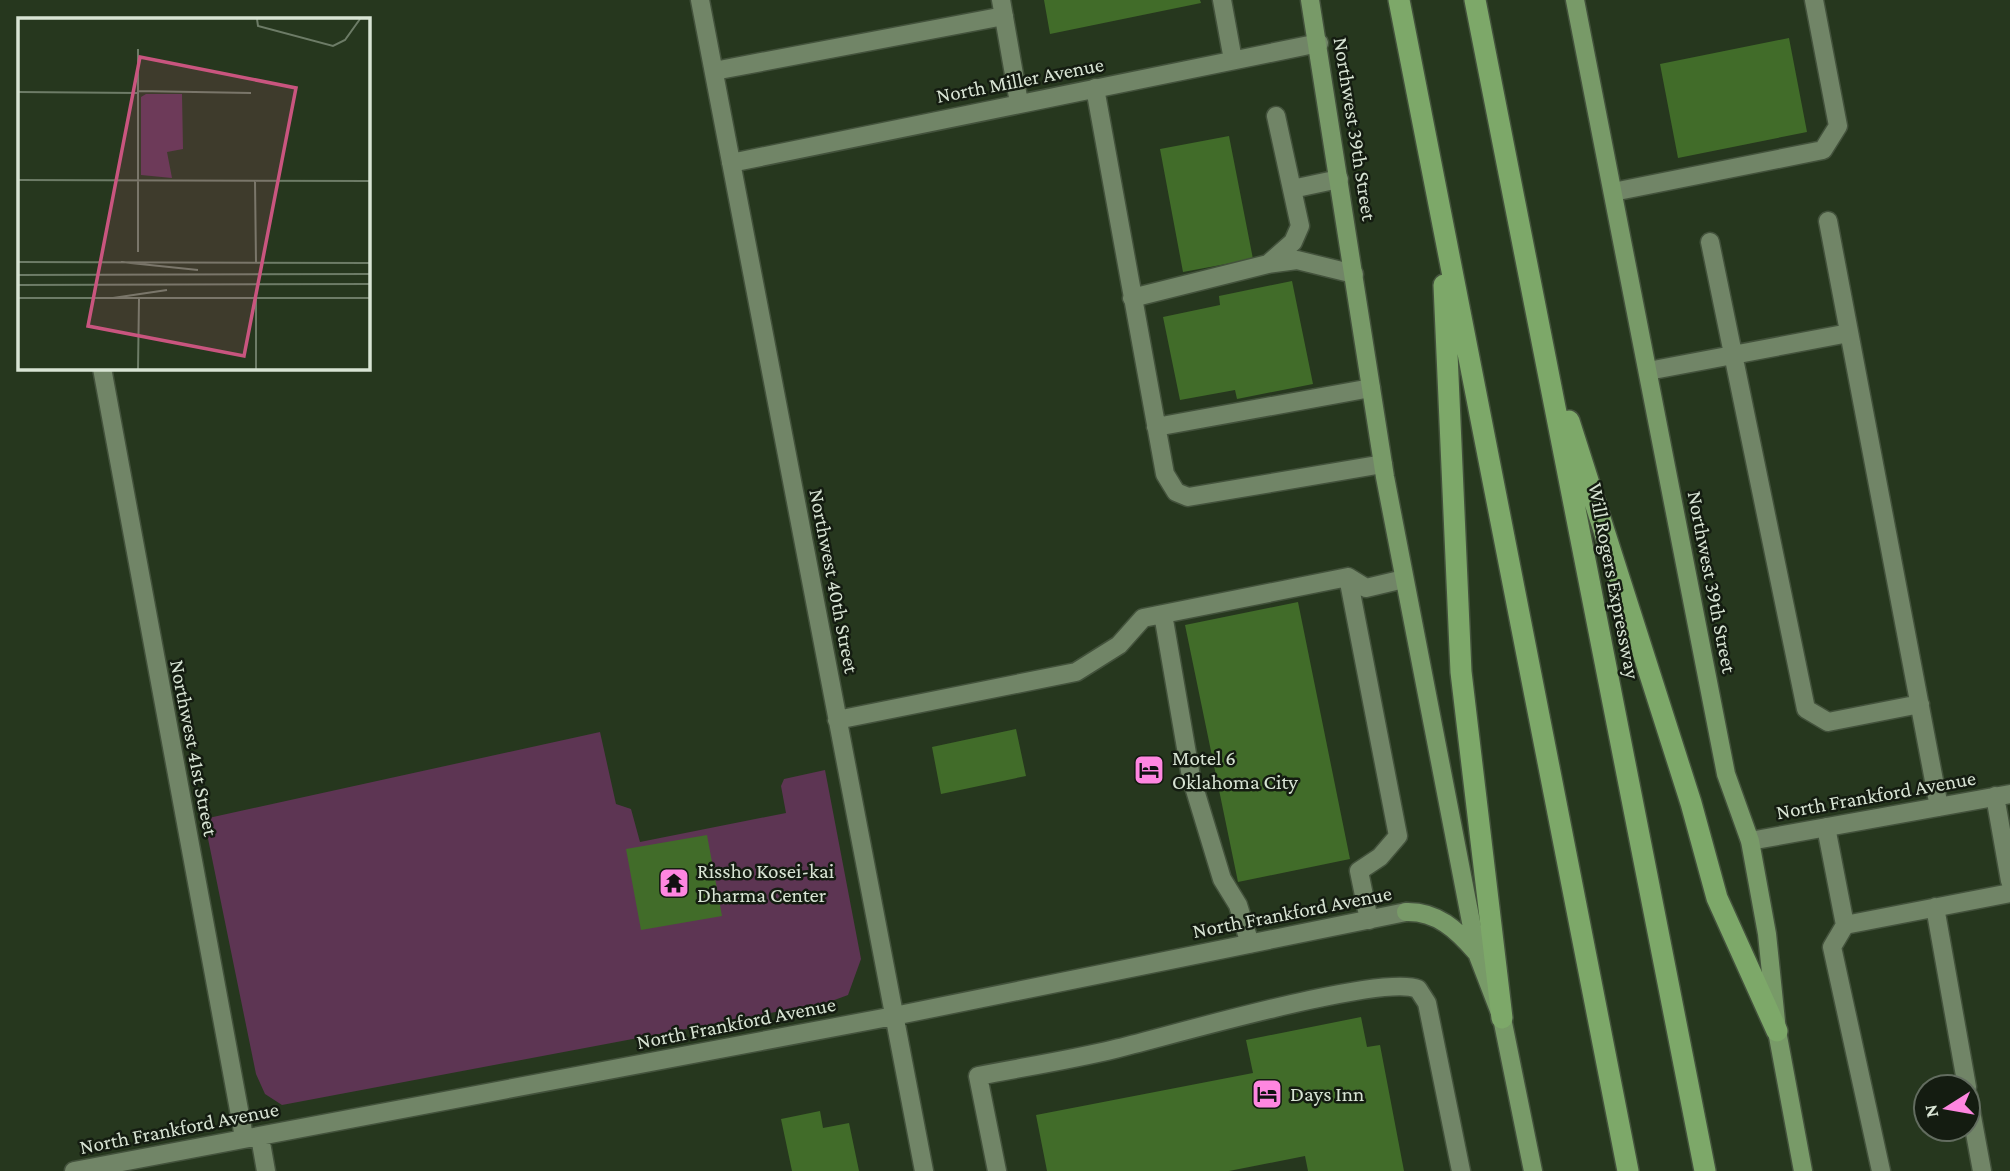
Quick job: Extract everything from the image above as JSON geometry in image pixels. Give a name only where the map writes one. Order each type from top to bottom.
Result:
[{"type":"highway","points":[[1399,0],[1628,1171]]},
{"type":"highway","name":"Will Rogers Expressway","points":[[1475,0],[1705,1171]]},
{"type":"highway","points":[[1441,216],[1461,672],[1502,1018]]},
{"type":"highway","points":[[1538,325],[1691,803],[1717,898],[1777,1031]]},
{"type":"main road","name":"Northwest 39th Street","points":[[1310,0],[1319,43],[1383,464],[1477,953],[1502,1018],[1533,1171]]},
{"type":"main road","name":"Northwest 39th Street","points":[[1575,0],[1726,774],[1750,841],[1767,934],[1777,1031],[1803,1171]]},
{"type":"main road","points":[[1406,912],[1430,915],[1446,923],[1459,932],[1477,953]]},
{"type":"street","name":"Northwest 40th Street","points":[[700,0],[924,1171]]},
{"type":"street","points":[[1222,0],[1234,60]]},
{"type":"street","points":[[1613,192],[1823,150],[1838,126],[1814,0]]},
{"type":"street","points":[[714,71],[1002,8],[1019,103]]},
{"type":"street","name":"North Miller Avenue","points":[[731,163],[1319,43]]},
{"type":"street","points":[[1096,88],[1165,474],[1176,492],[1188,497],[1383,464]]},
{"type":"street","points":[[1268,264],[1293,242],[1300,226],[1276,116]]},
{"type":"street","points":[[1292,189],[1339,179]]},
{"type":"street","points":[[1828,221],[1939,807]]},
{"type":"street","points":[[1710,242],[1805,709],[1828,722],[1920,704]]},
{"type":"street","points":[[1132,298],[1268,264],[1309,261],[1354,274]]},
{"type":"street","points":[[1648,371],[1849,333]]},
{"type":"street","name":"Northwest 41st Street","points":[[102,369],[252,1137],[266,1171]]},
{"type":"street","points":[[1156,427],[1371,388]]},
{"type":"street","points":[[837,720],[1076,672],[1119,645],[1143,618],[1348,577],[1366,588],[1405,579]]},
{"type":"street","points":[[1348,577],[1398,836],[1380,857],[1359,871],[1369,920]]},
{"type":"street","points":[[1163,614],[1191,777],[1222,879],[1238,905],[1250,944]]},
{"type":"street","points":[[2003,795],[2010,881]]},
{"type":"street","name":"North Frankford Avenue","points":[[1750,841],[2003,795]]},
{"type":"street","points":[[1826,828],[1844,925],[1832,947],[1881,1171]]},
{"type":"street","points":[[1844,925],[2010,892]]},
{"type":"street","points":[[1935,907],[1965,1073]]},
{"type":"street","name":"North Frankford Avenue","points":[[74,1171],[894,1016],[1406,912]]},
{"type":"street","points":[[997,1171],[978,1076],[1112,1049],[1311,1000],[1398,985],[1418,989],[1427,1003],[1461,1171]]},
{"type":"street","points":[[1977,1143],[1982,1171]]},
{"type":"shaded area","points":[[600,732],[616,804],[631,809],[640,842],[786,813],[781,786],[784,779],[825,770],[861,959],[848,995],[829,1002],[282,1105],[265,1094],[256,1074],[204,819]]},
{"type":"building","points":[[1044,0],[1200,0],[1201,3],[1050,34]]},
{"type":"building","points":[[1789,38],[1807,132],[1678,158],[1660,64]]},
{"type":"building","points":[[1229,136],[1253,259],[1183,272],[1160,149]]},
{"type":"building","points":[[1292,281],[1313,384],[1237,399],[1235,390],[1180,400],[1163,317],[1220,305],[1219,296]]},
{"type":"building","points":[[1298,602],[1350,859],[1238,882],[1185,625]]},
{"type":"building","points":[[1016,729],[1026,776],[941,794],[932,747]]},
{"type":"building","name":"Rissho Kosei-kai Dharma Center","points":[[707,835],[722,916],[641,930],[626,849]]},
{"type":"building","name":"Days Inn","points":[[1361,1017],[1367,1047],[1380,1045],[1404,1171],[1308,1171],[1305,1156],[1229,1171],[1047,1171],[1036,1115],[1253,1073],[1246,1040]]},
{"type":"building","points":[[820,1111],[823,1128],[849,1123],[859,1171],[792,1171],[781,1119]]},
{"type":"place","name":"Motel 6 Oklahoma City","points":[[1149,770]]},
{"type":"place","name":"Rissho Kosei-kai Dharma Center","points":[[674,883]]},
{"type":"place","name":"Days Inn","points":[[1267,1094]]}]
